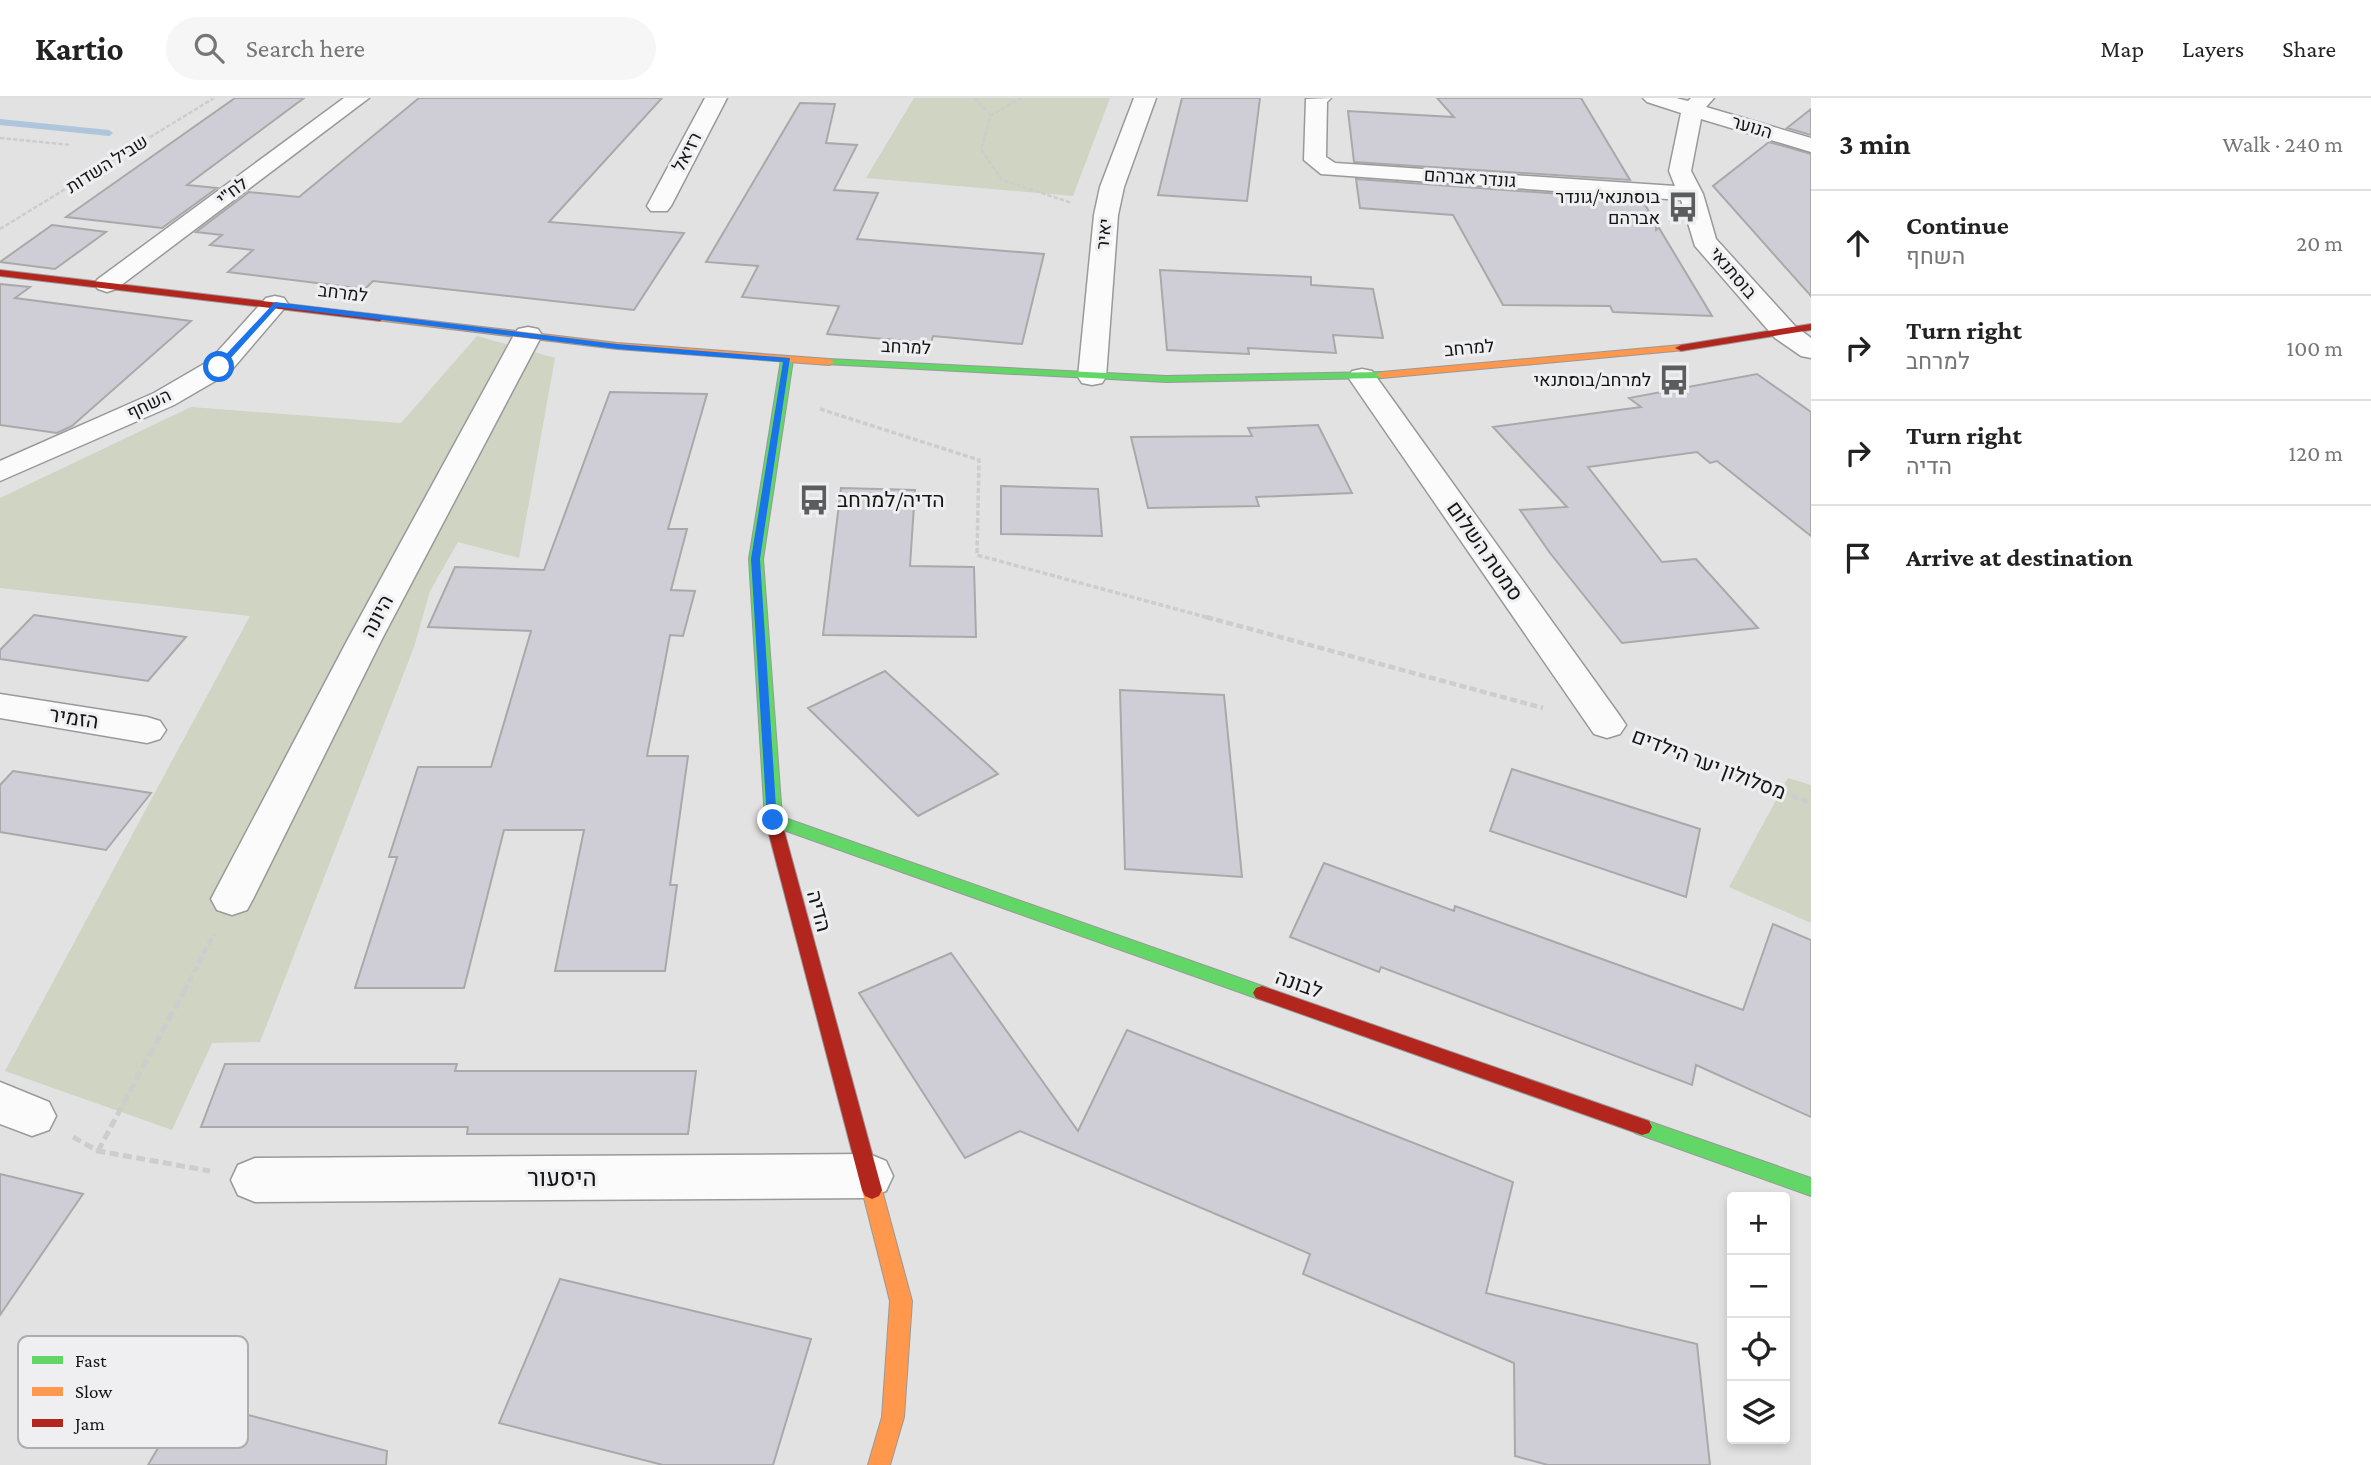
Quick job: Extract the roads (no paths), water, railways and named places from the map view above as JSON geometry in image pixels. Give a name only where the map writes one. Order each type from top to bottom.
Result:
[{"type":"street","name":"לח\"י","points":[[107,284],[358,98]]},
{"type":"street","name":"רזיאל","points":[[659,206],[716,98]]},
{"type":"street","name":"יאיר","points":[[1092,377],[1106,215],[1112,187],[1145,98]]},
{"type":"street","name":"גונדר אברהם","points":[[1320,98],[1317,99],[1315,160],[1329,169],[1691,194]]},
{"type":"street","name":"הנוער","points":[[1654,98],[1697,104],[1811,145]]},
{"type":"street","name":"בוסתנאי","points":[[1697,104],[1681,171],[1691,194],[1704,241],[1798,330],[1811,350]]},
{"type":"street","name":"למרחב","points":[[0,273],[617,346],[787,360],[1092,377],[1362,377],[1667,350],[1798,330]]},
{"type":"street","name":"השחף","points":[[6,466],[164,399],[219,367],[275,304]]},
{"type":"street","name":"היונה","points":[[232,899],[365,639],[527,335]]},
{"type":"street","name":"הדיה","points":[[787,360],[755,559],[773,820],[901,1301],[893,1417],[879,1465]]},
{"type":"street","name":"סמטת השלום","points":[[1362,377],[1607,725]]},
{"type":"street","name":"הזמיר","points":[[0,706],[147,730]]},
{"type":"street","name":"לבונה","points":[[773,820],[1811,1187]]},
{"type":"street","name":"היסעור","points":[[255,1180],[869,1176]]},
{"type":"waterway","points":[[0,122],[109,133]]},
{"type":"place","name":"בוסתנאי/גונדר אברהם","points":[[1683,207]]},
{"type":"place","name":"למרחב/בוסתנאי","points":[[1674,380]]},
{"type":"place","name":"הדיה/למרחב","points":[[814,500]]}]
